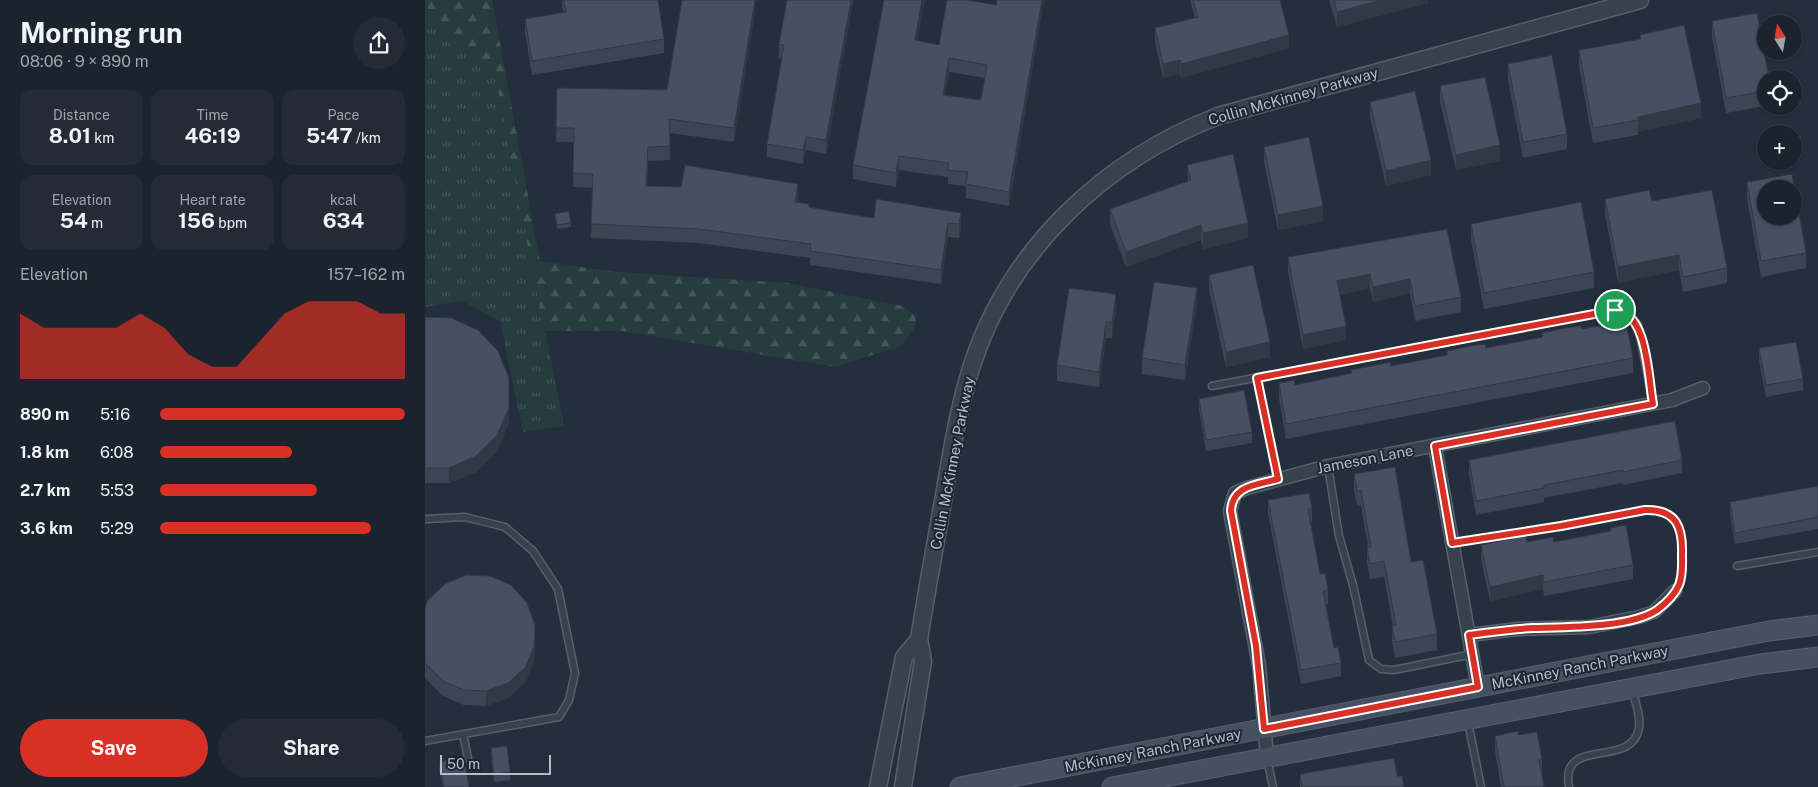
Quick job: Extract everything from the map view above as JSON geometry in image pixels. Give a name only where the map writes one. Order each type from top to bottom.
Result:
[{"type":"main road","name":"McKinney Ranch Parkway","points":[[960,787],[1769,631],[1818,625]]},
{"type":"main road","points":[[1781,660],[1786,651],[1818,648]]},
{"type":"main road","name":"McKinney Ranch Parkway","points":[[1112,787],[1781,660],[1818,657]]},
{"type":"street","name":"Collin McKinney Parkway","points":[[903,787],[923,661],[919,639],[953,439],[965,388],[989,321],[1028,258],[1056,223],[1113,172],[1158,143],[1235,109],[1640,0]]},
{"type":"street","name":"Jameson Lane","points":[[1264,729],[1256,646],[1231,517],[1231,504],[1235,493],[1327,466],[1653,404],[1684,396],[1703,388]]},
{"type":"street","points":[[1435,446],[1478,687]]},
{"type":"street","points":[[1469,635],[1518,629],[1589,627],[1639,617],[1655,612],[1675,591]]},
{"type":"street","name":"Collin McKinney Parkway","points":[[879,787],[904,657],[919,639]]},
{"type":"street","points":[[1264,729],[1267,757]]},
{"type":"lane","points":[[1212,386],[1620,310],[1627,313],[1638,325],[1653,404]]},
{"type":"lane","points":[[1257,378],[1278,479]]},
{"type":"lane","points":[[1327,466],[1339,536],[1353,585],[1369,660],[1381,669],[1394,670],[1473,654]]},
{"type":"lane","points":[[1452,543],[1561,526],[1645,510],[1659,511],[1675,521],[1683,535],[1682,569],[1675,591]]},
{"type":"lane","points":[[425,519],[465,518],[505,527],[533,551],[558,588],[575,673],[569,700],[559,717],[425,741]]},
{"type":"lane","points":[[1737,566],[1818,552]]},
{"type":"lane","points":[[1569,787],[1568,772],[1575,761],[1582,757],[1621,749],[1629,746],[1635,740],[1639,725],[1632,688]]},
{"type":"lane","points":[[1468,720],[1481,787]]},
{"type":"lane","points":[[463,734],[468,758]]},
{"type":"lane","points":[[1267,757],[1273,787]]},
{"type":"green space","points":[[425,0],[492,0],[540,261],[616,272],[787,283],[903,306],[916,316],[915,327],[901,346],[835,367],[622,331],[544,331],[493,64],[442,38],[441,22],[425,24]]},
{"type":"green space","points":[[441,22],[442,38],[493,64],[564,426],[523,432],[500,321],[462,301],[425,307],[425,24]]},
{"type":"building","points":[[564,0],[658,0],[664,39],[532,61],[525,19],[566,12]]},
{"type":"building","points":[[682,0],[755,0],[734,128],[669,119],[670,146],[648,147],[646,186],[681,187],[685,165],[798,184],[795,202],[809,204],[809,207],[847,214],[874,218],[876,199],[961,213],[959,224],[948,223],[941,270],[810,251],[811,244],[699,229],[591,224],[593,174],[573,173],[574,128],[556,128],[557,88],[667,90]]},
{"type":"building","points":[[787,0],[851,0],[826,140],[806,137],[803,150],[767,144],[784,45],[779,44]]},
{"type":"building","points":[[884,0],[922,0],[915,40],[939,45],[947,0],[967,0],[996,5],[997,0],[1042,0],[1009,192],[966,184],[968,172],[948,170],[949,163],[899,156],[896,173],[853,165]],"holes":[[[949,58],[987,65],[981,100],[943,95]]]},
{"type":"building","points":[[1193,0],[1280,0],[1289,35],[1181,64],[1180,60],[1163,64],[1155,28],[1198,17]]},
{"type":"building","points":[[1334,0],[1381,0],[1337,12]]},
{"type":"building","points":[[1757,13],[1757,60],[1766,60],[1767,70],[1757,70],[1757,93],[1726,98],[1712,21]]},
{"type":"building","points":[[1684,25],[1701,103],[1638,117],[1638,120],[1593,128],[1579,50],[1641,39],[1640,35]]},
{"type":"building","points":[[1552,55],[1567,134],[1523,142],[1508,64]]},
{"type":"building","points":[[1485,77],[1500,145],[1456,155],[1440,86]]},
{"type":"building","points":[[1415,91],[1431,160],[1386,171],[1370,102]]},
{"type":"building","points":[[1309,137],[1323,206],[1278,215],[1264,147]]},
{"type":"building","points":[[1233,154],[1248,223],[1203,233],[1201,225],[1126,252],[1110,209],[1191,180],[1187,165]]},
{"type":"building","points":[[1792,174],[1793,180],[1758,180]]},
{"type":"building","points":[[1757,180],[1757,225],[1801,225],[1806,253],[1761,261],[1747,182]]},
{"type":"building","points":[[1649,190],[1652,201],[1712,190],[1727,268],[1683,277],[1679,255],[1618,267],[1605,199]]},
{"type":"building","points":[[1581,202],[1594,272],[1484,293],[1471,224]]},
{"type":"building","points":[[569,211],[571,223],[557,225],[555,214]]},
{"type":"building","points":[[1447,229],[1461,297],[1415,306],[1410,279],[1373,287],[1370,274],[1337,281],[1346,326],[1303,335],[1288,257]]},
{"type":"building","points":[[1253,265],[1270,342],[1226,352],[1209,275]]},
{"type":"building","points":[[1154,282],[1197,288],[1185,365],[1142,358]]},
{"type":"building","points":[[1069,288],[1116,294],[1112,323],[1106,322],[1099,372],[1057,365]]},
{"type":"building","points":[[425,317],[451,318],[478,330],[498,351],[509,378],[509,408],[497,435],[476,456],[449,468],[425,468]]},
{"type":"building","points":[[1625,317],[1633,358],[1286,424],[1279,383],[1294,380],[1295,385],[1352,373],[1351,370],[1390,362],[1391,366],[1447,355],[1447,351],[1470,346],[1485,344],[1486,348],[1543,337],[1542,333],[1565,328],[1581,326],[1582,329],[1609,324],[1609,320]]},
{"type":"building","points":[[1796,342],[1803,379],[1766,385],[1759,348]]},
{"type":"building","points":[[1244,390],[1252,432],[1206,440],[1199,399]]},
{"type":"building","points":[[1675,421],[1682,460],[1544,485],[1544,488],[1476,501],[1469,460]]},
{"type":"building","points":[[1395,467],[1411,562],[1423,560],[1437,634],[1395,642],[1392,626],[1396,625],[1384,561],[1370,564],[1367,548],[1371,547],[1361,490],[1357,491],[1354,474]]},
{"type":"building","points":[[1818,486],[1818,517],[1735,533],[1730,502]]},
{"type":"building","points":[[1309,493],[1312,508],[1308,509],[1320,574],[1325,573],[1328,590],[1323,591],[1334,648],[1338,647],[1341,663],[1301,670],[1268,500]]},
{"type":"building","points":[[1626,525],[1633,565],[1544,582],[1543,575],[1490,587],[1481,545],[1526,536],[1527,542],[1553,537],[1554,542],[1611,531],[1610,528]]},
{"type":"building","points":[[466,575],[490,576],[511,585],[527,603],[535,625],[534,647],[525,668],[508,683],[486,691],[464,690],[443,681],[425,663],[425,607],[428,600],[445,584]]},
{"type":"building","points":[[1518,731],[1518,735],[1537,732],[1542,759],[1539,760],[1544,787],[1504,787],[1495,736]]},
{"type":"building","points":[[507,746],[510,772],[494,774],[491,748]]},
{"type":"building","points":[[464,758],[469,787],[444,787],[439,762]]},
{"type":"building","points":[[1394,758],[1397,776],[1402,776],[1404,787],[1302,787],[1300,774]]},
{"type":"route","points":[[1615,310],[1627,313],[1638,325],[1653,404],[1435,446],[1452,543],[1503,533],[1561,526],[1645,510],[1659,511],[1671,516],[1679,525],[1683,535],[1681,578],[1675,591],[1655,612],[1639,617],[1589,627],[1518,629],[1469,635],[1478,687],[1264,729],[1259,665],[1254,631],[1231,517],[1231,504],[1235,493],[1278,479],[1257,378],[1615,310]]}]
